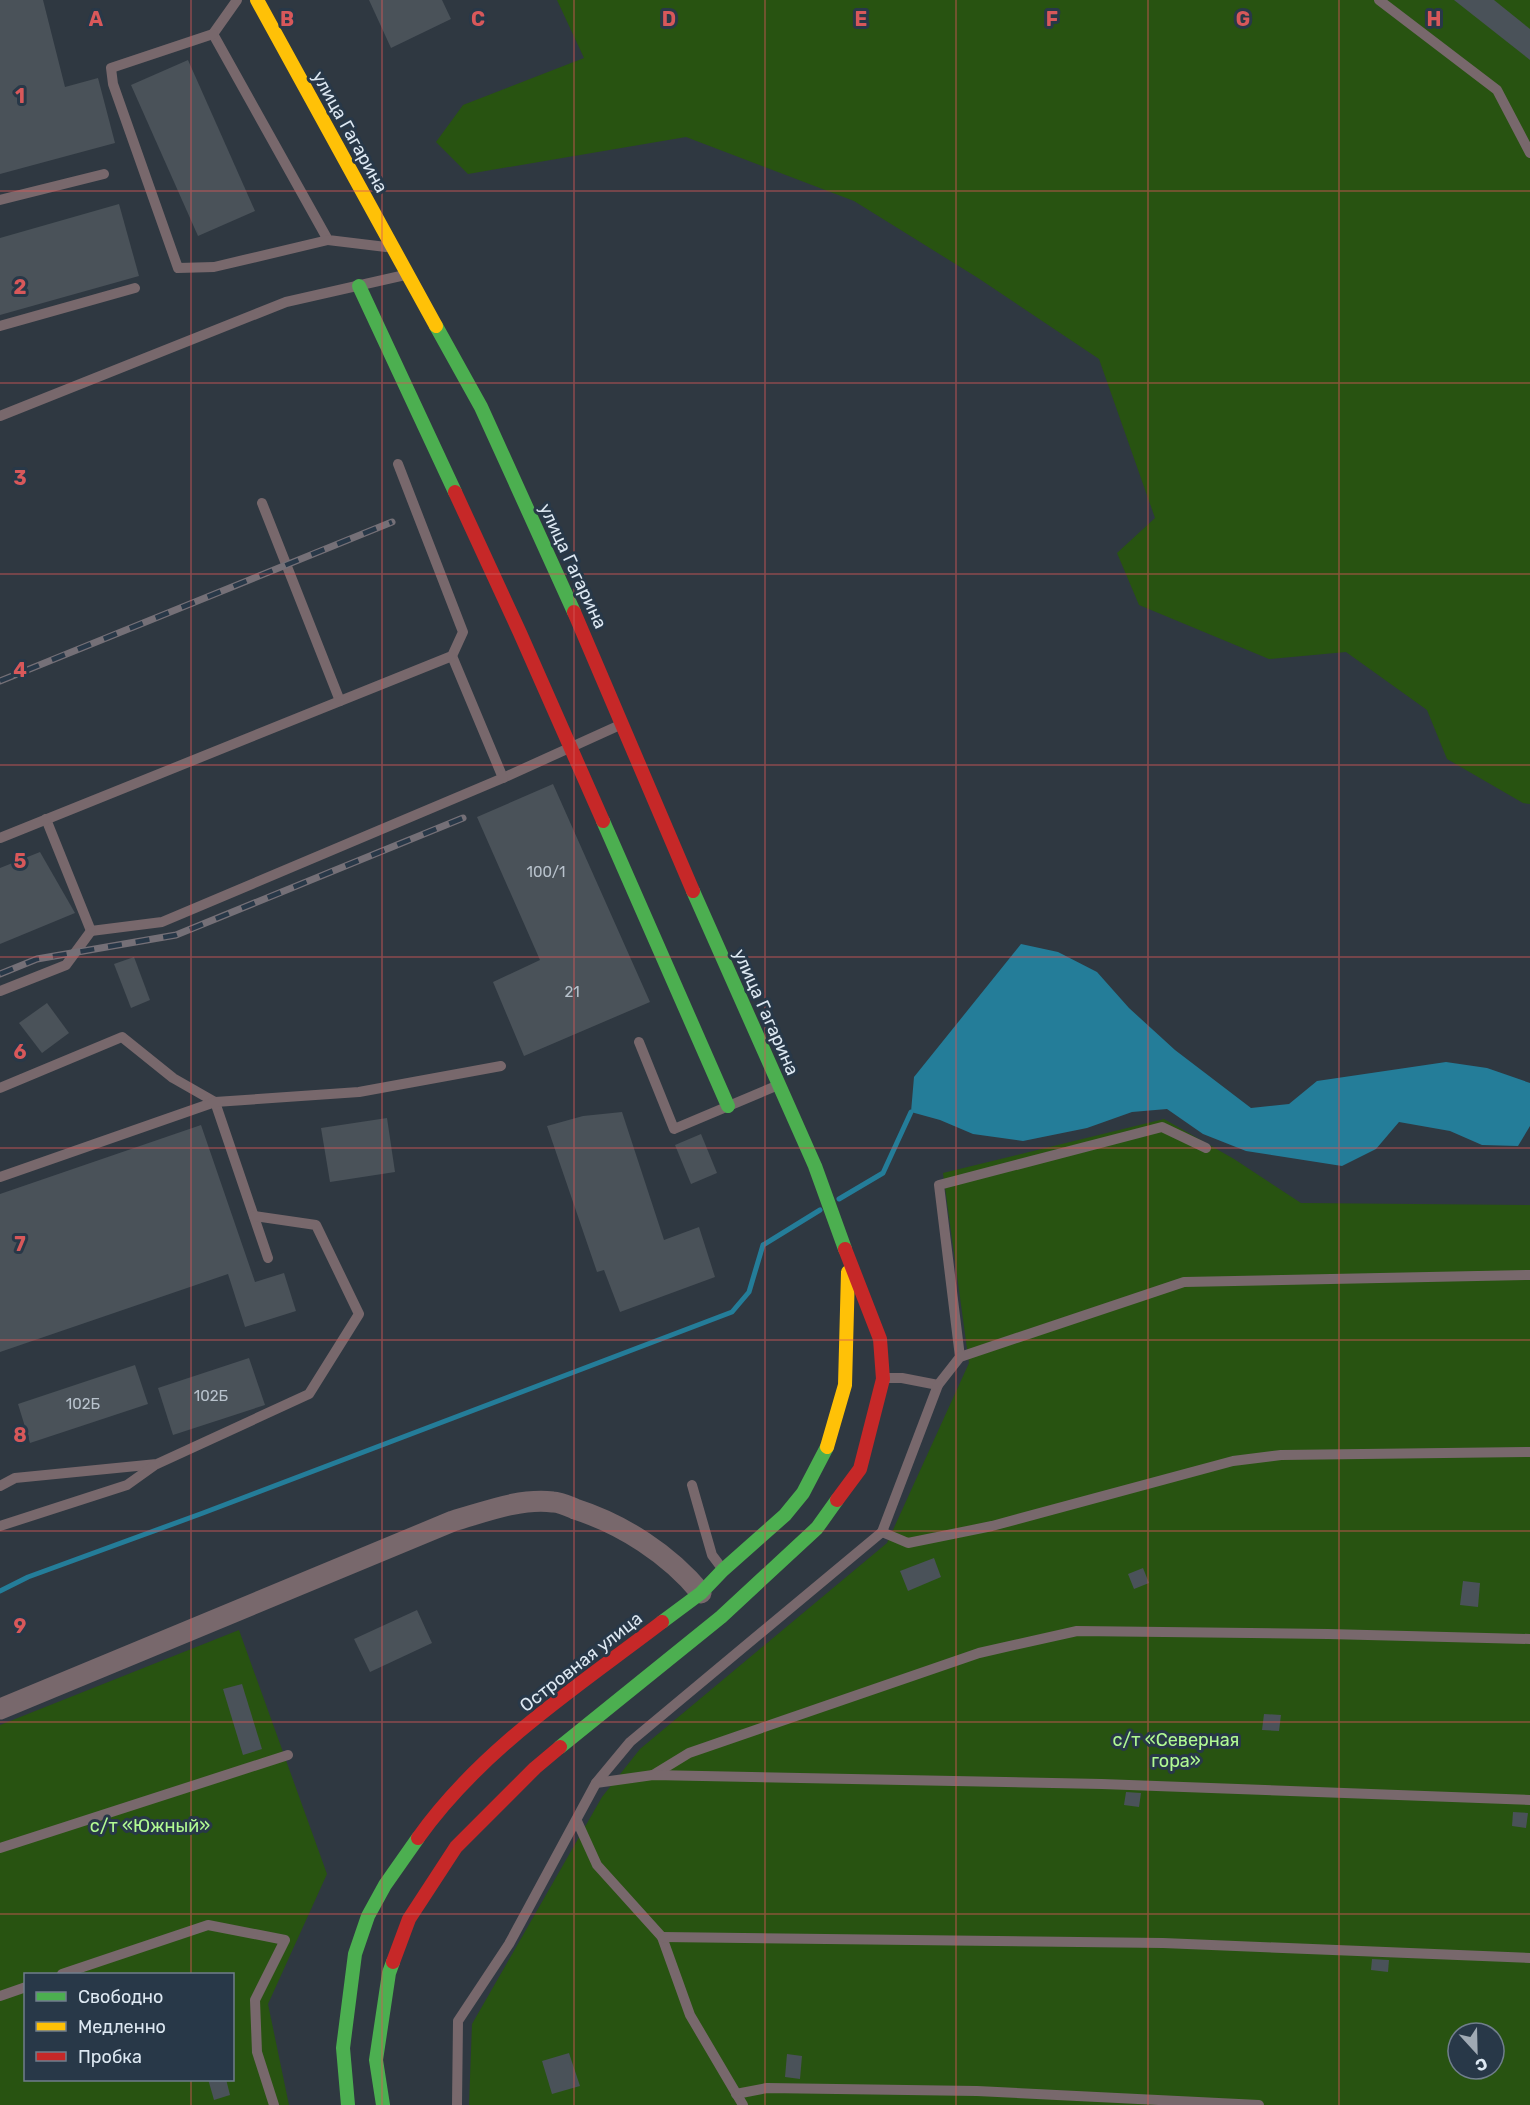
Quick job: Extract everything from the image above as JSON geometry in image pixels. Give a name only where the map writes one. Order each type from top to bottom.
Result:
[{"type":"main road","name":"улица Гагарина","points":[[257,0],[481,407],[579,622],[695,897],[815,1166],[880,1339],[883,1379]]},
{"type":"main road","points":[[359,286],[520,633],[728,1106]]},
{"type":"main road","name":"Островная улица","points":[[348,2105],[343,2048],[355,1954],[368,1916],[385,1885],[431,1820],[470,1777],[510,1741],[561,1699],[701,1593],[723,1570],[785,1515],[803,1493],[826,1449],[844,1385],[848,1258]]},
{"type":"main road","points":[[383,2105],[376,2060],[389,1973],[409,1918],[456,1847],[535,1768],[722,1617],[817,1528],[860,1469],[883,1379]]},
{"type":"street","points":[[0,1709],[453,1521],[516,1503],[554,1502],[596,1516],[647,1544],[688,1578],[701,1593]]},
{"type":"lane","points":[[237,0],[213,34],[111,68],[113,84],[178,268],[214,267],[327,240],[393,247]]},
{"type":"lane","points":[[1379,0],[1497,90],[1530,153]]},
{"type":"lane","points":[[213,34],[327,240]]},
{"type":"lane","points":[[0,200],[104,174]]},
{"type":"lane","points":[[0,416],[286,302],[408,275]]},
{"type":"lane","points":[[0,326],[135,288]]},
{"type":"lane","points":[[0,838],[452,656],[463,632],[398,464]]},
{"type":"lane","points":[[262,503],[340,701]]},
{"type":"lane","points":[[452,656],[503,778]]},
{"type":"lane","points":[[0,992],[66,965],[91,931],[162,922],[503,778],[622,724]]},
{"type":"lane","points":[[46,819],[91,931]]},
{"type":"lane","points":[[0,1088],[122,1037],[173,1078],[215,1102],[268,1258]]},
{"type":"lane","points":[[639,1042],[674,1129],[780,1085]]},
{"type":"lane","points":[[0,1177],[215,1102],[359,1092],[501,1066]]},
{"type":"lane","points":[[960,1357],[939,1185],[1162,1127],[1206,1148]]},
{"type":"lane","points":[[0,1526],[127,1485],[157,1464],[309,1394],[359,1314],[316,1225],[254,1216]]},
{"type":"lane","points":[[458,2105],[458,2021],[509,1944],[596,1783],[630,1742],[882,1532],[938,1385],[960,1357],[1184,1282],[1530,1275]]},
{"type":"lane","points":[[883,1379],[902,1378],[938,1385]]},
{"type":"lane","points":[[882,1532],[908,1544],[992,1526],[1233,1461],[1281,1455],[1530,1452]]},
{"type":"lane","points":[[0,1486],[15,1479],[157,1464]]},
{"type":"lane","points":[[692,1485],[712,1556],[723,1570]]},
{"type":"lane","points":[[653,1775],[689,1753],[979,1653],[1077,1631],[1530,1639]]},
{"type":"lane","points":[[0,1848],[288,1755]]},
{"type":"lane","points":[[596,1783],[653,1775],[1102,1784],[1530,1800]]},
{"type":"lane","points":[[577,1821],[597,1865],[662,1938],[690,2015],[743,2105]]},
{"type":"lane","points":[[65,1973],[208,1925],[285,1940],[255,2000],[257,2052],[274,2105]]},
{"type":"lane","points":[[662,1938],[1162,1943],[1530,1958]]},
{"type":"lane","points":[[0,1996],[24,1988]]},
{"type":"lane","points":[[736,2094],[767,2088],[977,2091],[1259,2105]]},
{"type":"green space","points":[[557,0],[1530,0],[1530,804],[1523,803],[1447,759],[1427,710],[1346,652],[1269,659],[1139,605],[1117,553],[1155,518],[1099,359],[978,278],[854,201],[686,137],[468,174],[436,142],[463,105],[584,58]]},
{"type":"green space","name":"с/т «Северная гора»","points":[[1164,1119],[1234,1159],[1301,1203],[1530,1205],[1530,2105],[469,2105],[472,2024],[602,1797],[640,1749],[887,1543],[969,1363],[943,1173]]},
{"type":"green space","name":"с/т «Южный»","points":[[239,1630],[327,1874],[268,2004],[289,2105],[0,2105],[0,1725]]},
{"type":"water","points":[[1021,944],[1058,952],[1097,972],[1129,1008],[1175,1050],[1251,1108],[1289,1104],[1317,1081],[1446,1062],[1487,1068],[1530,1083],[1530,1126],[1518,1146],[1482,1145],[1450,1131],[1399,1122],[1376,1149],[1342,1166],[1246,1151],[1203,1134],[1167,1109],[1132,1112],[1087,1128],[1023,1141],[973,1134],[940,1120],[911,1112],[914,1077]]},
{"type":"building","points":[[0,0],[43,0],[65,87],[98,78],[115,143],[0,174]]},
{"type":"building","points":[[369,0],[442,0],[451,19],[391,48]]},
{"type":"building","points":[[1454,0],[1494,0],[1530,29],[1530,60]]},
{"type":"building","points":[[188,60],[255,211],[198,236],[131,85]]},
{"type":"building","points":[[119,204],[139,276],[0,315],[0,238]]},
{"type":"building","points":[[553,784],[650,1002],[524,1056],[493,982],[540,960],[477,817]]},
{"type":"building","points":[[40,852],[75,913],[0,944],[0,868]]},
{"type":"building","points":[[134,957],[150,1000],[131,1008],[114,964]]},
{"type":"building","points":[[47,1003],[69,1033],[42,1053],[19,1023]]},
{"type":"building","points":[[622,1112],[664,1240],[699,1227],[715,1277],[620,1312],[604,1270],[597,1272],[547,1126],[583,1116]]},
{"type":"building","points":[[387,1118],[395,1172],[330,1182],[321,1128]]},
{"type":"building","points":[[201,1125],[255,1282],[284,1273],[296,1311],[245,1327],[228,1274],[0,1352],[0,1194]]},
{"type":"building","points":[[701,1134],[717,1173],[691,1184],[675,1145]]},
{"type":"building","points":[[249,1358],[265,1405],[173,1435],[158,1388]]},
{"type":"building","points":[[135,1365],[148,1404],[30,1443],[18,1404]]},
{"type":"building","points":[[934,1558],[941,1577],[908,1591],[900,1571]]},
{"type":"building","points":[[1143,1568],[1149,1583],[1134,1589],[1128,1574]]},
{"type":"building","points":[[1463,1581],[1480,1583],[1478,1607],[1460,1605]]},
{"type":"building","points":[[417,1610],[432,1643],[370,1672],[354,1639]]},
{"type":"building","points":[[242,1684],[262,1749],[243,1755],[223,1689]]},
{"type":"building","points":[[1264,1714],[1281,1715],[1279,1731],[1262,1730]]},
{"type":"building","points":[[1126,1792],[1141,1793],[1139,1807],[1124,1805]]},
{"type":"building","points":[[1513,1812],[1528,1813],[1526,1828],[1512,1826]]},
{"type":"building","points":[[1372,1959],[1389,1960],[1388,1972],[1371,1970]]},
{"type":"building","points":[[569,2053],[580,2086],[552,2094],[542,2061]]},
{"type":"building","points":[[787,2054],[802,2056],[800,2079],[785,2077]]},
{"type":"building","points":[[209,2081],[226,2081],[230,2095],[214,2100]]},
{"type":"waterway","points":[[839,1199],[883,1173],[911,1112]]},
{"type":"waterway","points":[[0,1591],[28,1577],[732,1312],[749,1292],[763,1245],[820,1210]]},
{"type":"railway","points":[[0,681],[392,522]]},
{"type":"railway","points":[[0,974],[37,959],[176,935],[463,818]]},
{"type":"traffic: fast","points":[[359,286],[455,492]]},
{"type":"traffic: fast","points":[[436,326],[481,407],[574,612]]},
{"type":"traffic: fast","points":[[603,821],[728,1106]]},
{"type":"traffic: fast","points":[[693,891],[815,1166],[845,1249]]},
{"type":"traffic: fast","points":[[662,1622],[701,1593],[723,1570],[785,1515],[803,1493],[827,1447]]},
{"type":"traffic: fast","points":[[560,1747],[721,1617],[817,1528],[837,1500]]},
{"type":"traffic: fast","points":[[348,2105],[343,2048],[355,1954],[368,1916],[385,1885],[418,1838]]},
{"type":"traffic: fast","points":[[383,2105],[376,2060],[389,1973],[393,1962]]},
{"type":"traffic: slow","points":[[257,0],[436,326]]},
{"type":"traffic: slow","points":[[827,1447],[845,1385],[848,1272]]},
{"type":"traffic: jam","points":[[455,492],[603,821]]},
{"type":"traffic: jam","points":[[574,612],[693,891]]},
{"type":"traffic: jam","points":[[837,1500],[860,1469],[883,1379],[880,1339],[845,1249]]},
{"type":"traffic: jam","points":[[418,1838],[443,1806],[500,1748],[564,1695],[662,1622]]},
{"type":"traffic: jam","points":[[393,1962],[409,1919],[456,1847],[535,1768],[560,1747]]}]
